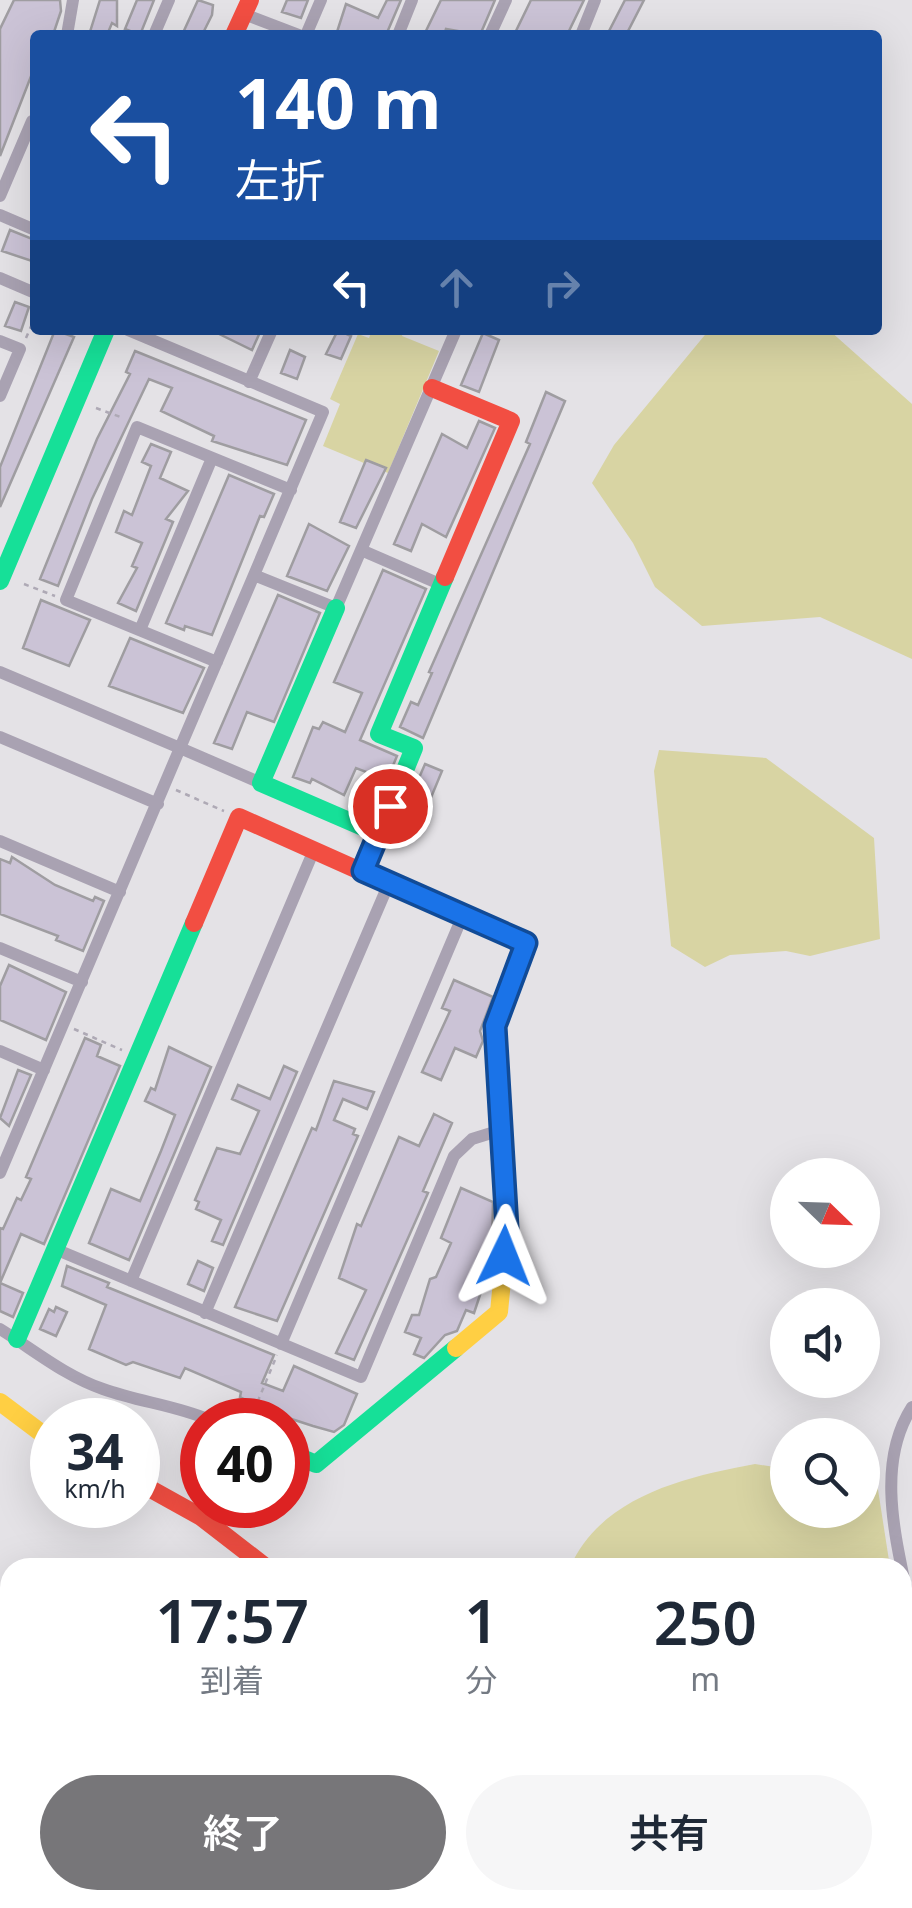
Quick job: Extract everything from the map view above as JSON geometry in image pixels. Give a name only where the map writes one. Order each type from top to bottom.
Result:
[{"type":"street","points":[[68,30],[73,0]]},
{"type":"street","points":[[156,30],[168,0]]},
{"type":"street","points":[[305,30],[320,0]]},
{"type":"street","points":[[400,30],[412,0]]},
{"type":"street","points":[[492,30],[506,0]]},
{"type":"street","points":[[582,30],[595,0]]},
{"type":"street","points":[[236,30],[247,7],[292,30]]},
{"type":"street","points":[[0,196],[30,126]]},
{"type":"street","points":[[0,215],[30,228]]},
{"type":"street","points":[[0,278],[30,290]]},
{"type":"street","points":[[0,581],[104,335]]},
{"type":"street","points":[[2,1165],[324,412],[140,335]]},
{"type":"street","points":[[250,382],[270,335]]},
{"type":"street","points":[[261,782],[454,335]]},
{"type":"street","points":[[0,340],[20,349],[0,396]]},
{"type":"street","points":[[363,871],[414,748],[380,734],[511,421],[432,388]]},
{"type":"street","points":[[218,662],[66,600],[137,427],[290,490]]},
{"type":"street","points":[[140,630],[212,458]]},
{"type":"street","points":[[361,550],[442,585]]},
{"type":"street","points":[[254,575],[336,608]]},
{"type":"street","points":[[0,672],[379,834]]},
{"type":"street","points":[[0,736],[158,804]]},
{"type":"street","points":[[180,1407],[105,1390],[64,1372],[8,1334],[55,1249],[239,817],[526,943],[495,1026],[507,1228],[499,1312],[316,1464],[310,1461]]},
{"type":"street","points":[[0,841],[120,892]]},
{"type":"street","points":[[130,1281],[314,850]]},
{"type":"street","points":[[206,1312],[389,883]]},
{"type":"street","points":[[281,1344],[463,915]]},
{"type":"street","points":[[0,948],[82,982]]},
{"type":"street","points":[[0,1052],[44,1070]]},
{"type":"street","points":[[55,1249],[361,1378],[454,1156],[472,1139],[500,1130]]},
{"type":"street","points":[[0,1402],[30,1424]]},
{"type":"street","points":[[901,1558],[894,1516],[892,1467],[895,1444],[912,1407]]},
{"type":"street","points":[[160,1494],[201,1516],[254,1558]]},
{"type":"path","points":[[96,408],[137,427]]},
{"type":"path","points":[[24,584],[66,600]]},
{"type":"path","points":[[165,786],[239,817]]},
{"type":"path","points":[[64,1025],[137,1056]]},
{"type":"path","points":[[259,1398],[281,1344]]},
{"type":"shaded area","points":[[358,335],[402,335],[439,351],[388,473],[323,446],[340,404],[330,399]]},
{"type":"shaded area","points":[[705,335],[835,335],[912,404],[912,659],[820,617],[702,626],[655,587],[633,543],[592,483],[614,445]]},
{"type":"shaded area","points":[[659,750],[766,758],[874,838],[880,939],[810,956],[786,951],[730,955],[705,967],[671,946],[654,771]]},
{"type":"shaded area","points":[[755,1464],[770,1466],[770,1528],[880,1528],[880,1502],[889,1558],[575,1558],[603,1523],[624,1507],[674,1484]]},
{"type":"building","points":[[14,0],[60,0],[55,30],[30,30],[30,79],[0,156],[0,29]]},
{"type":"building","points":[[100,0],[117,0],[117,26],[112,23],[109,30],[91,30]]},
{"type":"building","points":[[137,0],[154,0],[142,30],[125,29]]},
{"type":"building","points":[[198,0],[213,5],[204,30],[184,30]]},
{"type":"building","points":[[287,0],[308,0],[301,18],[282,12]]},
{"type":"building","points":[[387,0],[401,0],[388,30],[338,30],[346,4],[378,18]]},
{"type":"building","points":[[441,0],[495,0],[482,30],[426,30]]},
{"type":"building","points":[[531,0],[584,0],[569,30],[516,30]]},
{"type":"building","points":[[625,0],[644,0],[629,30],[610,30]]},
{"type":"building","points":[[10,230],[30,238],[30,260],[2,251]]},
{"type":"building","points":[[15,302],[29,307],[21,331],[5,326]]},
{"type":"building","points":[[53,335],[74,337],[0,507],[0,467]]},
{"type":"building","points":[[221,335],[259,335],[252,350]]},
{"type":"building","points":[[336,335],[351,336],[341,359],[326,354]]},
{"type":"building","points":[[482,335],[499,340],[479,392],[461,385]]},
{"type":"building","points":[[290,350],[305,357],[297,379],[281,373]]},
{"type":"building","points":[[135,351],[306,420],[287,465],[212,441],[214,436],[161,411],[172,388],[149,379],[92,499],[58,586],[40,579],[97,439],[130,374],[126,372]]},
{"type":"building","points":[[546,392],[565,401],[423,738],[400,727],[411,702],[418,705],[432,673],[429,672],[530,444],[526,442]]},
{"type":"building","points":[[479,421],[495,428],[446,537],[422,524],[411,551],[394,544],[442,434],[467,448]]},
{"type":"building","points":[[151,444],[171,452],[160,478],[188,491],[166,519],[173,522],[136,611],[118,603],[137,568],[132,566],[142,543],[116,532],[124,511],[132,515],[151,466],[142,462]]},
{"type":"building","points":[[366,460],[386,468],[356,528],[340,522]]},
{"type":"building","points":[[229,475],[274,494],[264,517],[260,516],[212,635],[185,626],[184,630],[166,623]]},
{"type":"building","points":[[309,524],[349,546],[327,591],[287,576]]},
{"type":"building","points":[[383,570],[426,589],[360,740],[397,756],[387,780],[356,768],[344,795],[312,779],[310,783],[293,777],[313,727],[319,729],[323,722],[345,732],[362,693],[334,682]]},
{"type":"building","points":[[278,595],[320,613],[274,722],[247,712],[232,749],[214,743]]},
{"type":"building","points":[[41,600],[90,620],[69,666],[23,648]]},
{"type":"building","points":[[130,638],[204,668],[183,713],[109,686]]},
{"type":"building","points":[[425,764],[442,771],[418,829],[405,824],[412,810],[406,808]]},
{"type":"building","points":[[12,857],[55,885],[93,901],[95,897],[104,901],[83,951],[56,940],[58,936],[0,914],[0,859],[10,863]]},
{"type":"building","points":[[9,965],[66,992],[46,1040],[0,1020],[0,986]]},
{"type":"building","points":[[454,980],[493,997],[480,1031],[483,1041],[476,1057],[455,1048],[441,1080],[422,1072],[450,1011],[442,1008]]},
{"type":"building","points":[[85,1038],[101,1045],[97,1056],[120,1066],[44,1244],[21,1234],[0,1283],[0,1228],[3,1229],[31,1179],[26,1177]]},
{"type":"building","points":[[169,1047],[211,1067],[129,1260],[89,1243],[111,1189],[140,1201],[161,1151],[175,1115],[145,1101],[151,1088],[155,1090]]},
{"type":"building","points":[[284,1066],[297,1072],[223,1245],[212,1241],[221,1220],[196,1209],[199,1202],[195,1200],[217,1148],[240,1154],[259,1111],[232,1099],[238,1085],[270,1099]]},
{"type":"building","points":[[18,1070],[31,1075],[9,1126],[0,1118]]},
{"type":"building","points":[[334,1081],[374,1092],[367,1109],[343,1099],[334,1120],[355,1129],[353,1134],[358,1136],[277,1321],[235,1307],[312,1128],[316,1130]]},
{"type":"building","points":[[434,1114],[452,1123],[423,1191],[428,1193],[354,1360],[336,1353],[366,1290],[339,1278],[357,1224],[361,1226],[399,1137],[419,1146]]},
{"type":"building","points":[[461,1188],[493,1202],[492,1248],[486,1263],[490,1265],[474,1313],[466,1310],[457,1331],[445,1335],[424,1358],[414,1354],[421,1338],[405,1332],[412,1315],[419,1315],[430,1279],[436,1277],[451,1243],[441,1238]]},
{"type":"building","points":[[198,1261],[213,1268],[204,1291],[188,1284]]},
{"type":"building","points":[[67,1266],[109,1283],[107,1287],[274,1355],[262,1383],[283,1391],[294,1366],[357,1394],[344,1425],[334,1432],[310,1425],[310,1398],[242,1398],[241,1392],[185,1368],[180,1378],[133,1362],[126,1365],[89,1349],[106,1305],[62,1286]]},
{"type":"building","points":[[0,1283],[23,1293],[13,1317],[0,1311]]},
{"type":"building","points":[[56,1307],[67,1312],[56,1336],[40,1329],[49,1309],[54,1312]]},
{"type":"traffic: fast","points":[[0,581],[104,335]]},
{"type":"traffic: fast","points":[[336,608],[261,783],[379,834],[414,748],[379,734],[445,577]]},
{"type":"traffic: fast","points":[[17,1339],[194,923]]},
{"type":"traffic: fast","points":[[310,1461],[316,1464],[456,1348]]},
{"type":"traffic: slow","points":[[456,1348],[499,1312],[507,1228],[495,1026],[526,945]]},
{"type":"traffic: slow","points":[[0,1402],[30,1424]]},
{"type":"traffic: jam","points":[[236,30],[250,0]]},
{"type":"traffic: jam","points":[[432,388],[511,421],[445,577]]},
{"type":"traffic: jam","points":[[194,923],[239,817],[526,945]]},
{"type":"traffic: jam","points":[[160,1494],[201,1517],[254,1558]]},
{"type":"route","points":[[390,806],[363,871],[526,943],[495,1026],[507,1228],[504,1256]]}]
